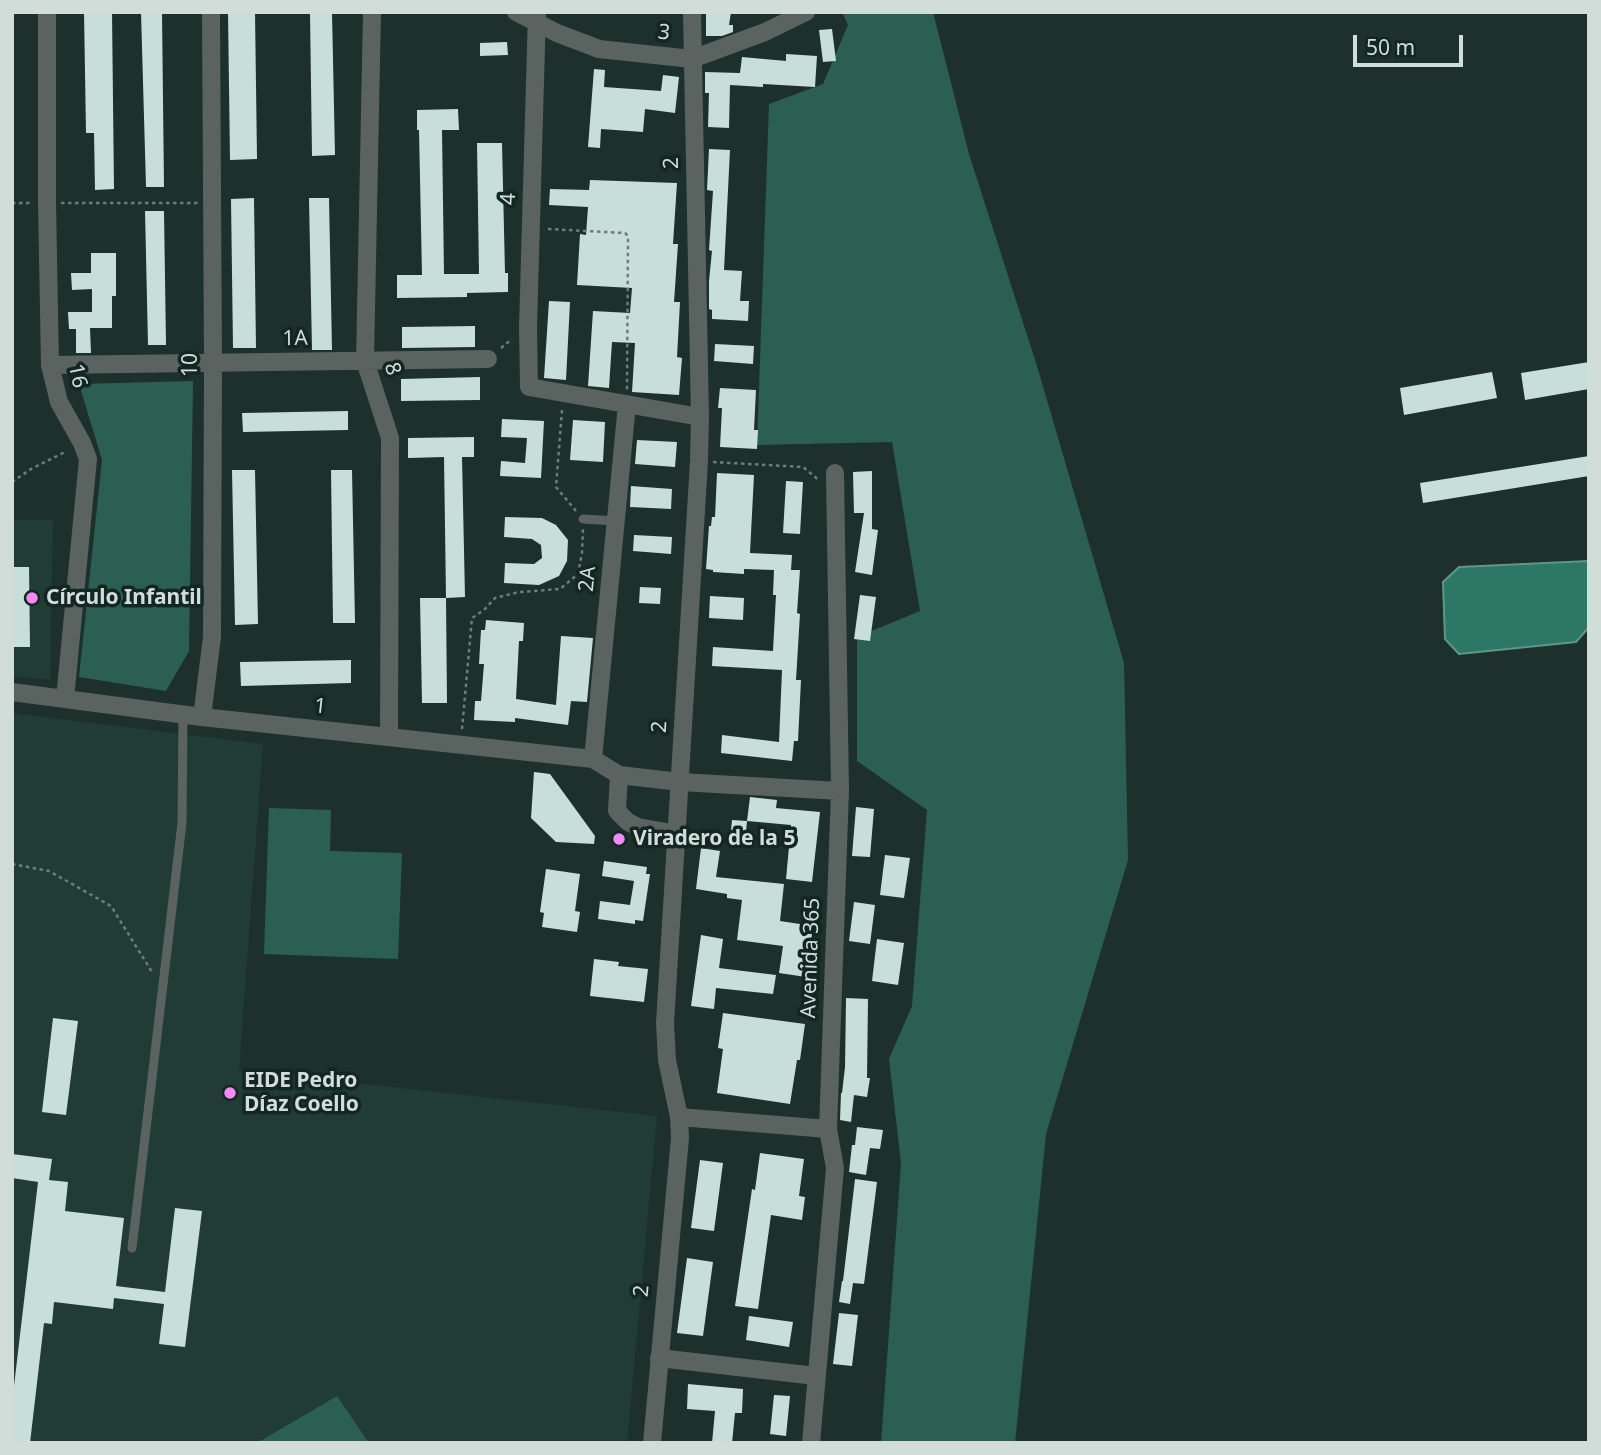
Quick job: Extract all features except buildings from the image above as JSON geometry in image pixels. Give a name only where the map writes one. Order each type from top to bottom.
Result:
[{"type":"street","name":"16","points":[[47,12],[50,365],[59,402],[88,459],[65,699]]},
{"type":"street","name":"10","points":[[202,718],[212,637],[214,363],[211,12]]},
{"type":"street","name":"8","points":[[372,12],[365,361],[390,438],[389,737]]},
{"type":"street","name":"3","points":[[516,12],[537,17],[557,33],[599,48],[692,59],[765,32],[806,12]]},
{"type":"street","name":"2","points":[[652,1443],[680,1138],[679,1117],[667,1060],[665,1023],[699,461],[692,12]]},
{"type":"street","name":"4","points":[[537,17],[528,327],[529,387],[563,393]]},
{"type":"street","name":"1A","points":[[50,365],[488,359]]},
{"type":"street","points":[[563,393],[700,417]]},
{"type":"street","name":"2A","points":[[593,759],[627,404]]},
{"type":"street","name":"Avenida 365","points":[[811,1443],[835,1168],[828,1129],[840,791],[835,473]]},
{"type":"street","name":"1","points":[[12,692],[202,718],[593,759],[619,775],[680,782],[840,791]]},
{"type":"street","points":[[619,775],[617,811],[638,827],[677,834]]},
{"type":"street","points":[[679,1117],[828,1129]]},
{"type":"street","points":[[659,1358],[816,1376]]},
{"type":"lane","points":[[583,519],[616,522]]},
{"type":"lane","points":[[132,1248],[182,824],[183,715]]},
{"type":"path","points":[[12,203],[212,202]]},
{"type":"path","points":[[531,229],[625,233],[628,236],[627,404]]},
{"type":"path","points":[[488,359],[528,327]]},
{"type":"path","points":[[461,745],[472,618],[495,598],[519,592],[560,589],[578,574],[583,519],[556,487],[563,393]]},
{"type":"path","points":[[12,482],[82,443]]},
{"type":"path","points":[[699,461],[803,467],[835,493]]},
{"type":"path","points":[[12,864],[49,871],[111,906],[162,990]]},
{"type":"shaded area","points":[[842,12],[933,12],[969,154],[1037,366],[1124,663],[1128,860],[1046,1134],[1015,1443],[881,1443],[901,1163],[889,1059],[912,1006],[927,810],[857,761],[857,637],[920,611],[892,442],[757,445],[769,104],[823,84],[848,25]]},
{"type":"shaded area","points":[[193,381],[189,651],[166,691],[79,677],[102,460],[79,384]]},
{"type":"shaded area","name":"Círculo Infantil","points":[[12,520],[53,520],[50,680],[12,676]]},
{"type":"shaded area","points":[[1589,561],[1589,627],[1576,642],[1459,654],[1445,639],[1443,582],[1459,567]]},
{"type":"shaded area","name":"EIDE Pedro Díaz Coello","points":[[12,713],[263,744],[239,1070],[657,1116],[627,1443],[12,1443]]},
{"type":"shaded area","points":[[269,808],[331,810],[330,851],[402,853],[398,959],[264,954]]},
{"type":"shaded area","points":[[337,1396],[369,1443],[257,1443]]},
{"type":"place","name":"Círculo Infantil","points":[[32,598]]},
{"type":"place","name":"Viradero de la 5","points":[[619,839]]},
{"type":"place","name":"EIDE Pedro Díaz Coello","points":[[230,1093]]}]
